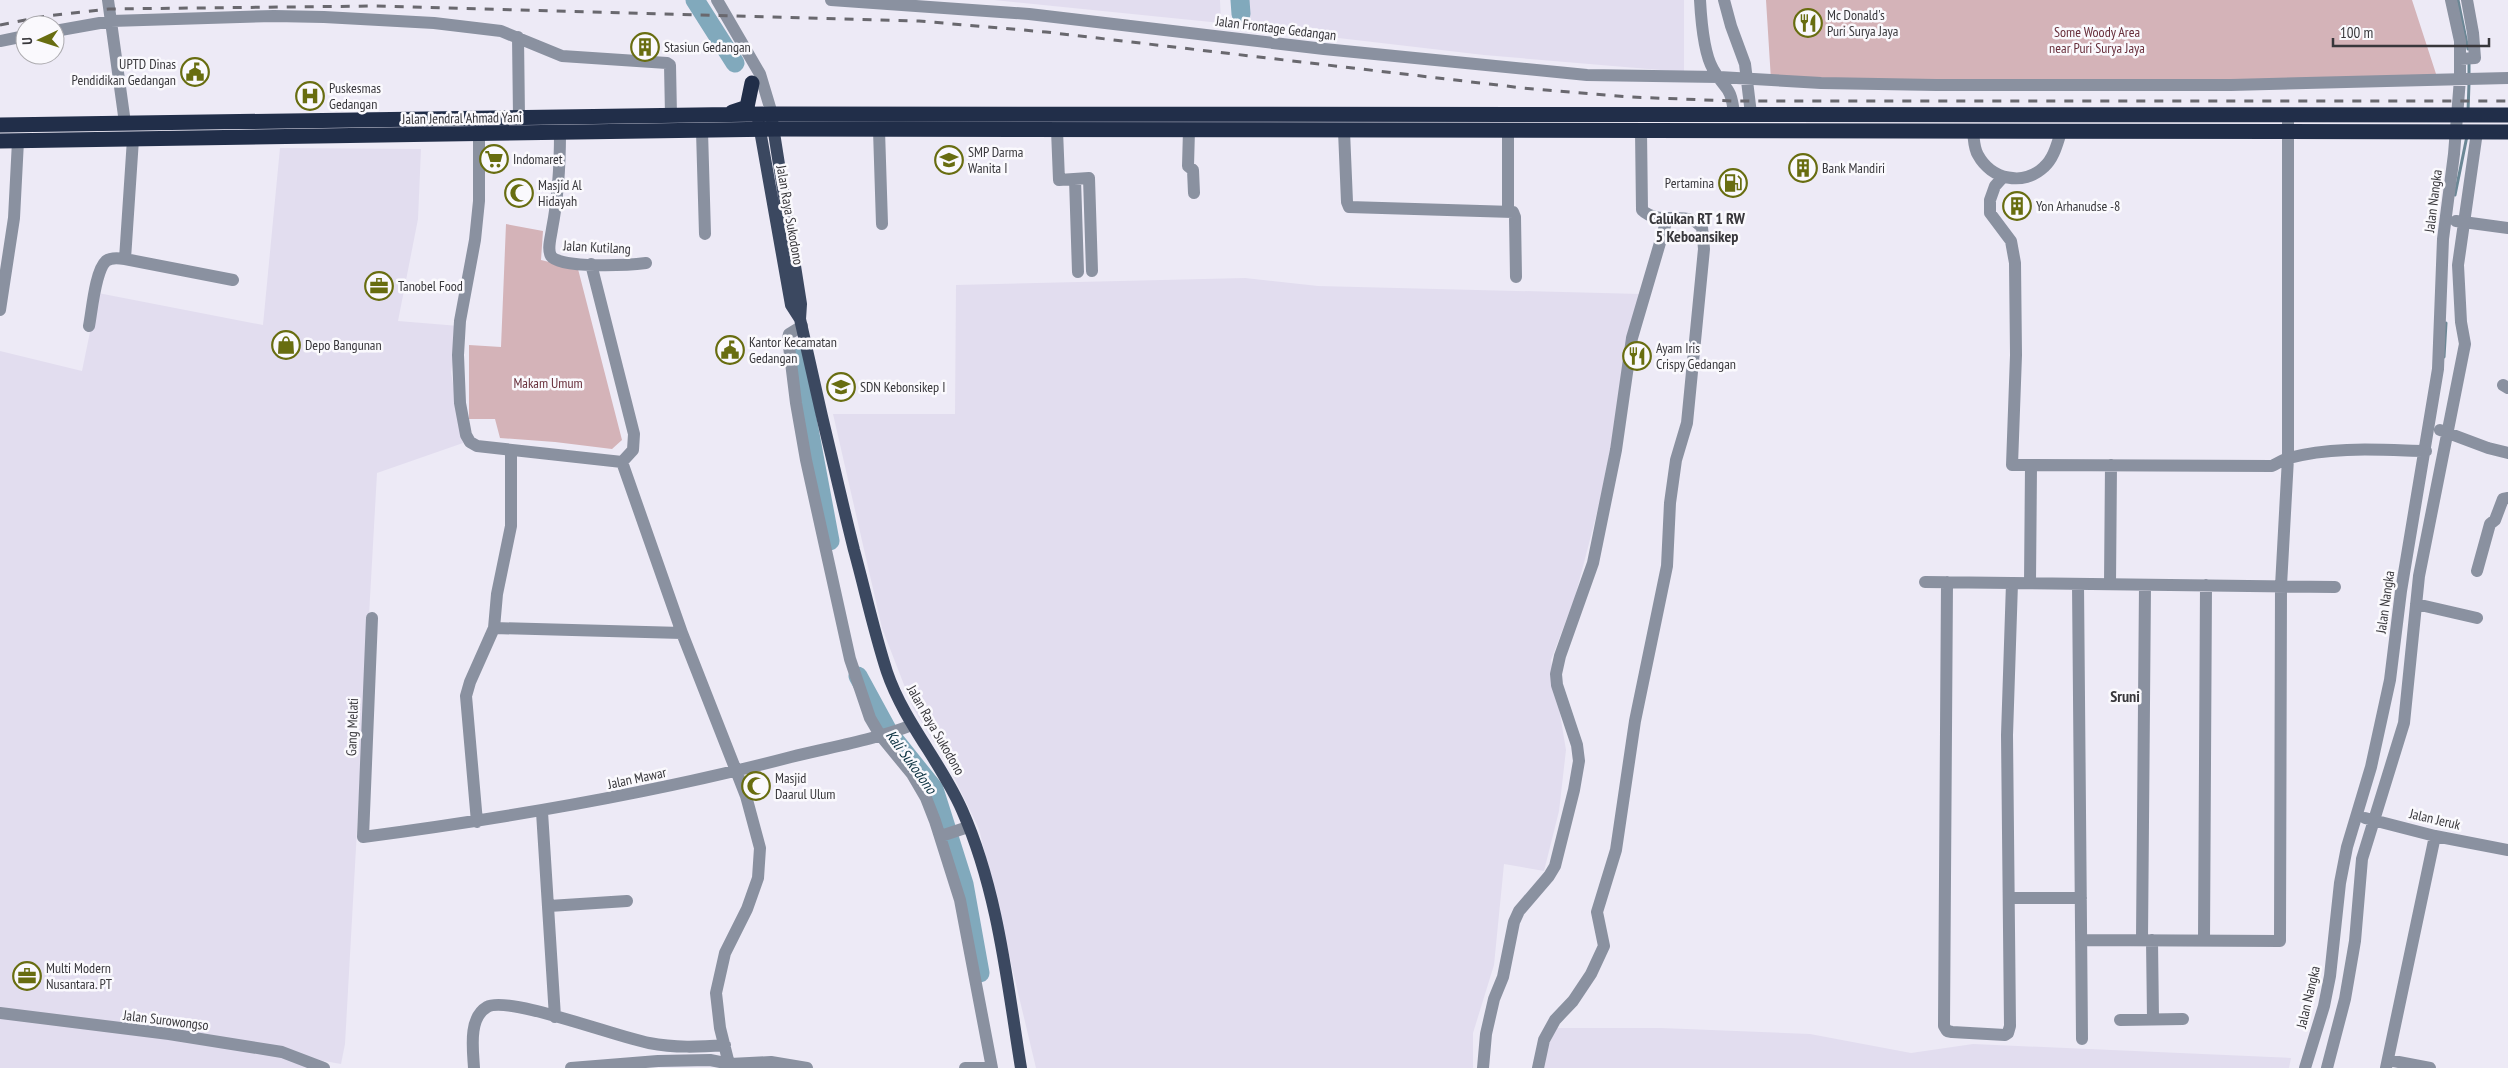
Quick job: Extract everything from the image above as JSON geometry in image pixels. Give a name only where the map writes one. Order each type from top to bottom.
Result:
[{"type":"highway","points":[[721,114],[747,107],[752,83]]},
{"type":"highway","name":"Jalan Jendral Ahmad Yani","points":[[0,125],[721,114],[2508,115]]},
{"type":"highway","points":[[1734,114],[1735,132]]},
{"type":"highway","points":[[1751,114],[1752,132]]},
{"type":"highway","name":"Jalan Jendral Ahmad Yani","points":[[0,141],[767,129],[2508,132]]},
{"type":"main road","name":"Jalan Raya Sukodono","points":[[764,114],[791,305],[801,322],[873,624],[888,674],[908,727],[948,781],[990,894],[1021,1068]]},
{"type":"street","points":[[108,0],[125,123]]},
{"type":"street","points":[[717,0],[748,52],[762,80],[764,114]]},
{"type":"street","name":"Jalan Frontage Gedangan","points":[[831,0],[1029,14],[1324,49],[1587,75],[1719,76],[1821,83],[1936,85],[2231,85],[2508,78]]},
{"type":"street","points":[[1700,0],[1712,69],[1730,91],[1734,114]]},
{"type":"street","points":[[1724,0],[1730,26],[1742,52],[1748,79],[1751,114]]},
{"type":"street","points":[[2327,1068],[2345,999],[2360,870],[2372,819],[2406,713],[2419,576],[2438,429],[2464,344],[2454,220],[2467,133],[2466,79],[2465,59],[2458,23],[2451,0]]},
{"type":"street","points":[[2465,59],[2473,33],[2466,0]]},
{"type":"street","points":[[65,29],[111,21],[274,16],[434,23],[501,31],[550,53],[562,56],[667,63],[670,65],[671,115]]},
{"type":"street","points":[[518,37],[519,117]]},
{"type":"street","points":[[0,41],[15,38]]},
{"type":"street","points":[[748,52],[752,83],[764,114]]},
{"type":"street","points":[[2081,940],[2280,941],[2282,586],[2288,458],[2288,114]]},
{"type":"street","points":[[702,130],[705,234]]},
{"type":"street","points":[[879,130],[882,224]]},
{"type":"street","points":[[1057,130],[1059,180],[1089,178],[1092,271]]},
{"type":"street","points":[[1189,130],[1188,166],[1193,170],[1194,193]]},
{"type":"street","points":[[1344,131],[1347,202],[1349,207],[1513,212],[1515,217],[1516,276]]},
{"type":"street","points":[[1508,131],[1508,211]]},
{"type":"street","points":[[1538,1068],[1544,1040],[1555,1020],[1573,1001],[1591,974],[1604,946],[1597,912],[1616,850],[1635,721],[1667,566],[1670,503],[1676,460],[1687,423],[1704,249],[1702,227],[1693,220],[1667,220],[1646,214],[1642,210],[1641,131]]},
{"type":"street","points":[[1973,132],[1977,153],[1987,168],[2003,177],[2025,178],[2040,170],[2051,158],[2061,132]]},
{"type":"street","name":"Jalan Kutilang","points":[[560,133],[554,219],[549,247],[551,256],[557,261],[612,266],[646,263]]},
{"type":"street","name":"Jalan Nangka","points":[[2305,1068],[2324,1006],[2336,938],[2340,884],[2356,817],[2380,734],[2390,680],[2401,591],[2426,451],[2438,429],[2438,369],[2454,220],[2467,133]]},
{"type":"street","points":[[479,134],[479,201],[475,240],[460,321],[458,354],[460,403],[466,435],[470,442],[477,446],[622,462]]},
{"type":"street","points":[[125,259],[133,139]]},
{"type":"street","points":[[0,310],[14,218],[18,141]]},
{"type":"street","points":[[2003,177],[1995,186],[1990,200],[1990,213],[2011,241],[2015,263],[2016,355],[2012,466],[2272,466],[2288,458],[2329,452],[2369,450],[2426,451]]},
{"type":"street","points":[[1075,179],[1078,272]]},
{"type":"street","points":[[1483,1068],[1486,1034],[1494,999],[1503,977],[1514,922],[1519,911],[1549,876],[1555,866],[1574,790],[1579,761],[1577,745],[1557,685],[1556,674],[1560,656],[1593,563],[1616,450],[1632,338],[1667,220]]},
{"type":"street","points":[[2454,220],[2508,228]]},
{"type":"street","points":[[89,326],[98,277],[105,262],[109,259],[125,259],[233,280]]},
{"type":"street","points":[[592,264],[634,434],[633,450],[622,462]]},
{"type":"street","points":[[801,322],[789,334],[788,338],[796,403],[806,460],[850,659],[865,705],[882,734],[912,774],[926,798],[942,836],[960,900],[992,1068],[965,1068]]},
{"type":"street","points":[[2438,429],[2488,448],[2508,453]]},
{"type":"street","points":[[477,822],[466,696],[470,682],[494,628],[497,594],[511,526],[511,450]]},
{"type":"street","points":[[622,462],[682,633],[737,772],[757,833],[761,861],[755,886],[719,973],[717,1000],[720,1028],[729,1059]]},
{"type":"street","points":[[2110,584],[2111,465]]},
{"type":"street","points":[[2030,583],[2031,466]]},
{"type":"street","points":[[2477,571],[2490,524],[2495,520],[2503,499],[2508,498]]},
{"type":"street","points":[[1926,582],[2335,587]]},
{"type":"street","points":[[1947,582],[1944,1026],[1947,1031],[2005,1035],[2008,1033],[2010,1026],[2011,898],[2007,735],[2012,583]]},
{"type":"street","points":[[2078,584],[2082,1039]]},
{"type":"street","points":[[2145,585],[2147,940],[2153,1019]]},
{"type":"street","points":[[2204,940],[2206,586]]},
{"type":"street","points":[[2416,604],[2477,618]]},
{"type":"street","name":"Gang Melati","points":[[362,837],[372,618]]},
{"type":"street","points":[[494,628],[682,633]]},
{"type":"street","name":"Jalan Mawar","points":[[362,837],[477,822],[636,795],[737,772],[908,727]]},
{"type":"street","points":[[2380,734],[2396,741]]},
{"type":"street","points":[[542,812],[555,1017]]},
{"type":"street","name":"Jalan Jeruk","points":[[2356,817],[2372,819],[2435,836],[2508,850]]},
{"type":"street","points":[[942,836],[966,828]]},
{"type":"street","points":[[2430,1068],[2387,1064],[2435,836]]},
{"type":"street","points":[[2011,898],[2081,898]]},
{"type":"street","points":[[549,906],[627,901]]},
{"type":"street","points":[[2337,922],[2355,923]]},
{"type":"street","points":[[2336,938],[2353,941]]},
{"type":"street","points":[[474,1068],[476,1022],[486,1008],[504,1004],[648,1043],[680,1047],[729,1059]]},
{"type":"street","name":"Jalan Surowongso","points":[[0,1013],[169,1034],[282,1052],[324,1068]]},
{"type":"street","points":[[2120,1020],[2183,1019]]},
{"type":"street","points":[[571,1068],[658,1061],[729,1059],[771,1062],[807,1068]]},
{"type":"shaded area","points":[[994,0],[1220,0],[1221,23]]},
{"type":"shaded area","points":[[1243,0],[1684,0],[1684,72],[1484,55],[1245,27]]},
{"type":"shaded area","points":[[280,148],[421,149],[418,219],[398,321],[459,326],[451,372],[463,443],[377,473],[345,1044],[341,1064],[324,1061],[325,1068],[0,1068],[0,351],[82,371],[98,293],[263,325]]},
{"type":"shaded area","points":[[1245,278],[1318,286],[1641,294],[1600,501],[1575,597],[1551,660],[1566,750],[1559,811],[1544,871],[1504,864],[1494,965],[1473,1033],[1473,1068],[1036,1068],[979,829],[948,765],[913,708],[882,628],[833,414],[955,414],[956,285]]},
{"type":"shaded area","points":[[1558,1028],[1661,1028],[1810,1034],[1911,1053],[1973,1044],[2291,1058],[2289,1068],[1539,1068],[1543,1031]]},
{"type":"green space","name":"Some Woody Area near Puri Surya Jaya","points":[[1766,0],[2412,0],[2438,80],[1771,80]]},
{"type":"green space","name":"Makam Umum","points":[[506,224],[543,231],[541,260],[578,269],[622,440],[612,449],[500,438],[495,419],[469,419],[469,345],[501,347]]},
{"type":"waterway","points":[[695,0],[735,63]]},
{"type":"waterway","points":[[1240,0],[1241,14]]},
{"type":"waterway","points":[[2458,0],[2468,49]]},
{"type":"waterway","points":[[2469,61],[2469,77]]},
{"type":"waterway","points":[[2468,112],[2469,83]]},
{"type":"waterway","points":[[2455,195],[2467,136]]},
{"type":"waterway","points":[[2444,357],[2446,323]]},
{"type":"waterway","name":"Kali Sukodono","points":[[795,354],[830,541]]},
{"type":"waterway","name":"Kali Sukodono","points":[[858,676],[889,733],[934,789],[964,884],[980,973]]},
{"type":"railway","points":[[0,25],[46,16],[109,9],[374,6],[919,21],[1046,32],[1523,88],[1630,97],[1733,101],[2508,101]]},
{"type":"place","name":"Mc Donald's Puri Surya Jaya","points":[[1808,23]]},
{"type":"place","name":"Stasiun Gedangan","points":[[645,47]]},
{"type":"place","name":"UPTD Dinas Pendidikan Gedangan","points":[[195,72]]},
{"type":"place","name":"Puskesmas Gedangan","points":[[310,96]]},
{"type":"place","name":"Indomaret","points":[[494,159]]},
{"type":"place","name":"SMP Darma Wanita I","points":[[949,160]]},
{"type":"place","name":"Bank Mandiri","points":[[1803,168]]},
{"type":"place","name":"Pertamina","points":[[1733,183]]},
{"type":"place","name":"Masjid Al Hidayah","points":[[519,193]]},
{"type":"place","name":"Yon Arhanudse -8","points":[[2017,206]]},
{"type":"place","name":"Tanobel Food","points":[[379,286]]},
{"type":"place","name":"Depo Bangunan","points":[[286,345]]},
{"type":"place","name":"Kantor Kecamatan Gedangan","points":[[730,350]]},
{"type":"place","name":"Ayam Iris Crispy Gedangan","points":[[1637,356]]},
{"type":"place","name":"SDN Kebonsikep I","points":[[841,387]]},
{"type":"place","name":"Masjid Daarul Ulum","points":[[756,786]]},
{"type":"place","name":"Multi Modern Nusantara. PT","points":[[27,976]]},
{"type":"district","name":"Calukan RT 1 RW 5 Keboansikep","points":[[1697,227]]},
{"type":"district","name":"Sruni","points":[[2125,696]]}]
